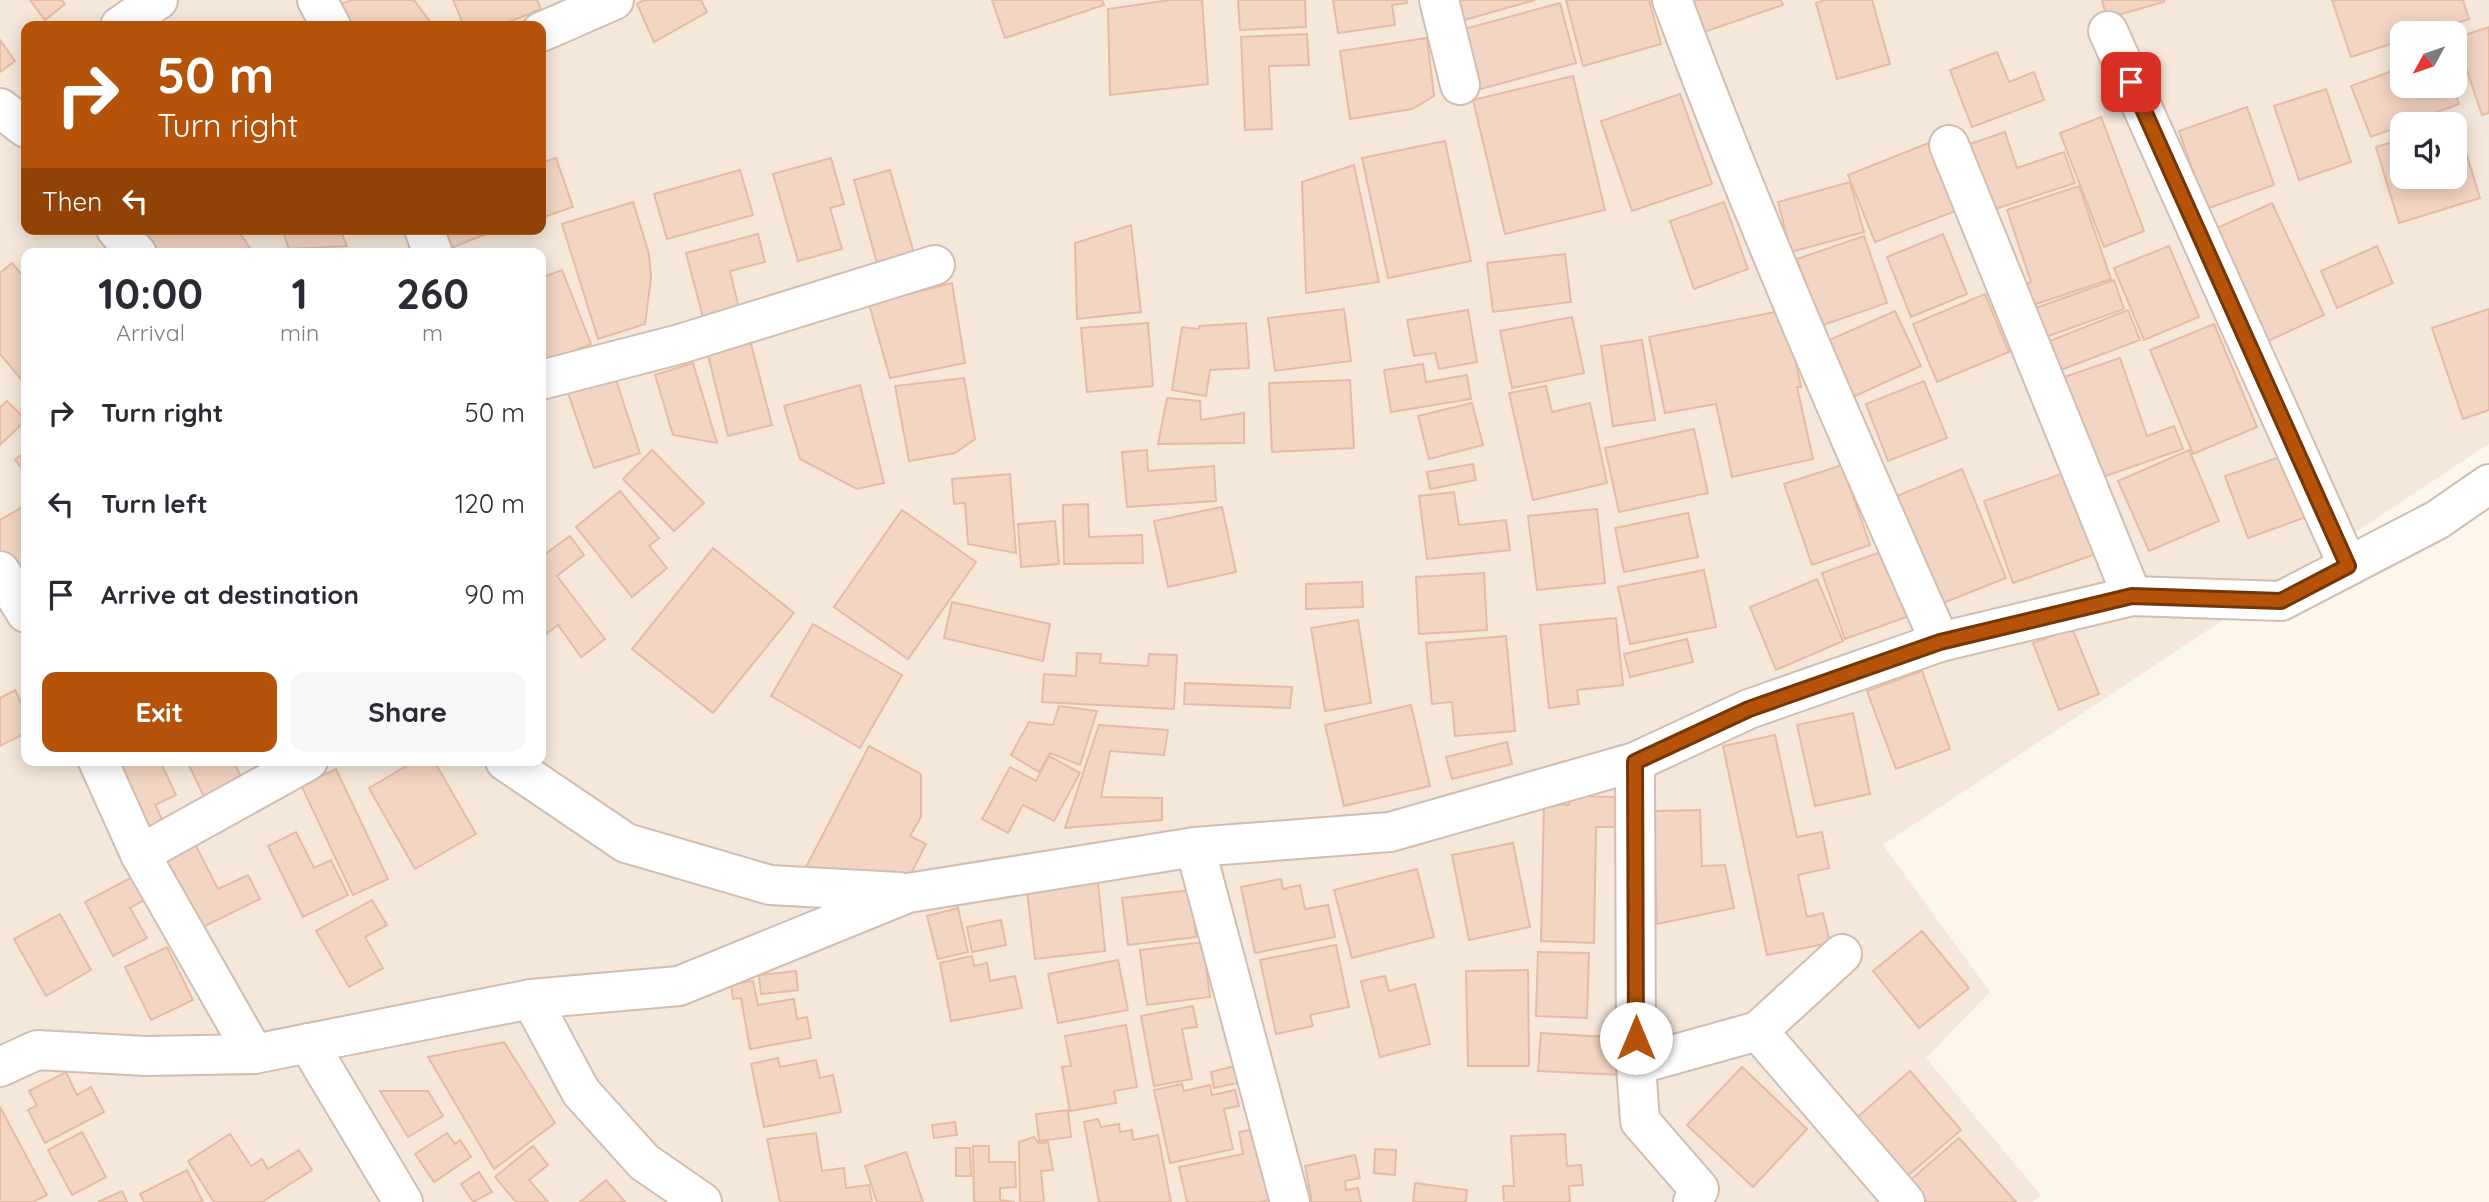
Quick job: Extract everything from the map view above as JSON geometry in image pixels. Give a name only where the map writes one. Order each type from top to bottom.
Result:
[{"type":"street","points":[[127,21],[158,0]]},
{"type":"street","points":[[317,0],[328,21]]},
{"type":"street","points":[[546,30],[614,0]]},
{"type":"street","points":[[1439,0],[1460,85]]},
{"type":"street","points":[[1672,0],[1723,135],[1823,376],[1940,642]]},
{"type":"street","points":[[2108,31],[2348,566]]},
{"type":"street","points":[[1949,145],[2132,596]]},
{"type":"street","points":[[546,379],[680,344],[935,264]]},
{"type":"street","points":[[512,766],[626,842],[771,885],[908,893],[1195,847],[1390,832],[1635,762],[1749,709],[1940,642],[2132,596],[2281,601],[2437,520],[2489,484]]},
{"type":"street","points":[[0,571],[21,605]]},
{"type":"street","points":[[1635,762],[1636,1065],[1640,1121],[1699,1189],[1693,1202]]},
{"type":"street","points":[[100,766],[139,854],[254,1054]]},
{"type":"street","points":[[139,854],[299,766]]},
{"type":"street","points":[[1195,847],[1290,1202]]},
{"type":"street","points":[[0,1067],[37,1050],[146,1056],[254,1054],[531,999],[679,986],[908,893]]},
{"type":"street","points":[[1636,1065],[1758,1031],[1842,954]]},
{"type":"street","points":[[531,999],[581,1092],[645,1162],[702,1202]]},
{"type":"street","points":[[1758,1031],[1905,1202]]},
{"type":"street","points":[[308,1043],[403,1202]]},
{"type":"shaded area","points":[[0,0],[2489,0],[2489,444],[1883,845],[1990,992],[1926,1058],[2041,1195],[2033,1202],[0,1202]]},
{"type":"building","points":[[30,0],[62,0],[65,4],[45,20]]},
{"type":"building","points":[[352,0],[414,0],[429,21],[345,21],[335,6]]},
{"type":"building","points":[[453,0],[537,0],[541,9],[511,21],[462,21]]},
{"type":"building","points":[[644,0],[701,0],[707,12],[654,42],[637,4]]},
{"type":"building","points":[[992,0],[1102,0],[1104,5],[1005,38]]},
{"type":"building","points":[[1170,0],[1202,0],[1208,84],[1110,95],[1108,9]]},
{"type":"building","points":[[1238,0],[1305,0],[1306,27],[1240,30]]},
{"type":"building","points":[[1333,0],[1406,0],[1407,3],[1392,5],[1395,25],[1338,33]]},
{"type":"building","points":[[1455,0],[1535,0],[1461,21]]},
{"type":"building","points":[[1566,0],[1649,0],[1661,44],[1583,66]]},
{"type":"building","points":[[1686,0],[1781,0],[1783,5],[1698,34]]},
{"type":"building","points":[[1825,0],[1872,0],[1890,64],[1837,79],[1816,3]]},
{"type":"building","points":[[2102,0],[2164,0],[2164,2],[2107,18]]},
{"type":"building","points":[[2332,0],[2463,0],[2469,19],[2390,21],[2390,44],[2351,57]]},
{"type":"building","points":[[1560,3],[1576,63],[1477,90],[1461,30]]},
{"type":"building","points":[[2489,27],[2489,113],[2482,115],[2468,74],[2468,34]]},
{"type":"building","points":[[1307,34],[1309,65],[1269,66],[1272,129],[1245,130],[1241,37]]},
{"type":"building","points":[[1427,38],[1434,96],[1412,109],[1350,119],[1340,51]]},
{"type":"building","points":[[0,40],[15,61],[0,72]]},
{"type":"building","points":[[1997,52],[2009,82],[2034,72],[2044,100],[1972,127],[1950,70]]},
{"type":"building","points":[[2390,72],[2390,98],[2457,98],[2459,104],[2438,112],[2390,112],[2390,130],[2371,137],[2351,86]]},
{"type":"building","points":[[1573,76],[1605,210],[1505,234],[1473,100]]},
{"type":"building","points":[[2326,89],[2351,162],[2299,180],[2274,106]]},
{"type":"building","points":[[1680,94],[1712,184],[1632,211],[1601,121]]},
{"type":"building","points":[[2247,107],[2274,185],[2206,209],[2179,131]]},
{"type":"building","points":[[2101,117],[2144,231],[2104,247],[2060,133]]},
{"type":"building","points":[[2005,132],[2017,168],[2064,152],[2075,183],[1986,212],[1964,146]]},
{"type":"building","points":[[1445,141],[1471,261],[1388,278],[1362,158]]},
{"type":"building","points":[[1931,142],[1958,210],[1875,242],[1848,175]]},
{"type":"building","points":[[2390,143],[2390,189],[2467,189],[2467,156],[2480,198],[2399,223],[2376,147]]},
{"type":"building","points":[[556,158],[573,207],[546,216],[546,161]]},
{"type":"building","points":[[831,158],[844,204],[830,208],[842,249],[798,261],[773,174]]},
{"type":"building","points":[[1354,165],[1379,282],[1306,293],[1302,182]]},
{"type":"building","points":[[740,170],[753,215],[667,239],[654,194]]},
{"type":"building","points":[[890,170],[915,257],[878,267],[854,180]]},
{"type":"building","points":[[1850,182],[1864,232],[1791,252],[1778,202]]},
{"type":"building","points":[[2079,186],[2111,279],[2030,306],[2024,285],[2031,282],[2007,210]]},
{"type":"building","points":[[633,202],[649,254],[651,278],[645,324],[598,339],[562,224]]},
{"type":"building","points":[[1724,202],[1748,269],[1694,289],[1670,221]]},
{"type":"building","points":[[2272,203],[2324,315],[2264,343],[2213,230]]},
{"type":"building","points":[[1131,225],[1141,312],[1077,319],[1075,243]]},
{"type":"building","points":[[758,234],[765,262],[730,271],[741,316],[705,325],[686,253]]},
{"type":"building","points":[[1943,234],[1967,294],[1911,317],[1887,257]]},
{"type":"building","points":[[142,235],[241,235],[250,248],[151,248]]},
{"type":"building","points":[[284,235],[342,235],[347,246],[308,248],[289,248]]},
{"type":"building","points":[[446,235],[484,235],[451,248]]},
{"type":"building","points":[[1864,236],[1887,303],[1820,326],[1797,259]]},
{"type":"building","points":[[2169,246],[2199,317],[2144,340],[2114,268]]},
{"type":"building","points":[[2377,246],[2393,283],[2337,308],[2321,271]]},
{"type":"building","points":[[1565,254],[1571,302],[1493,312],[1487,263]]},
{"type":"building","points":[[12,263],[21,274],[21,379],[0,354],[0,273]]},
{"type":"building","points":[[562,270],[591,344],[546,362],[546,276]]},
{"type":"building","points":[[2114,280],[2124,309],[2043,338],[2033,309]]},
{"type":"building","points":[[952,283],[965,363],[890,378],[869,304]]},
{"type":"building","points":[[1985,294],[2009,352],[1937,382],[1913,324]]},
{"type":"building","points":[[1344,309],[1351,361],[1275,371],[1268,318]]},
{"type":"building","points":[[2489,309],[2489,410],[2463,419],[2432,328]]},
{"type":"building","points":[[1468,310],[1477,362],[1439,369],[1435,353],[1414,356],[1407,320]]},
{"type":"building","points":[[1785,310],[1801,387],[1797,387],[1813,459],[1732,477],[1716,404],[1665,413],[1649,337]]},
{"type":"building","points":[[2128,310],[2140,340],[2058,371],[2047,342]]},
{"type":"building","points":[[1895,311],[1921,366],[1853,397],[1827,341]]},
{"type":"building","points":[[1572,317],[1584,373],[1512,388],[1500,331]]},
{"type":"building","points":[[1148,323],[1153,386],[1087,392],[1081,328]]},
{"type":"building","points":[[1246,323],[1249,368],[1210,370],[1206,396],[1172,390],[1182,327],[1199,329],[1199,326]]},
{"type":"building","points":[[2214,324],[2257,427],[2193,454],[2150,350]]},
{"type":"building","points":[[750,340],[772,425],[728,436],[707,351]]},
{"type":"building","points":[[1642,340],[1655,420],[1613,426],[1601,346]]},
{"type":"building","points":[[2120,358],[2147,436],[2174,426],[2183,449],[2100,478],[2064,377]]},
{"type":"building","points":[[693,363],[717,443],[673,435],[655,375]]},
{"type":"building","points":[[1423,364],[1426,382],[1467,375],[1471,399],[1391,412],[1384,370]]},
{"type":"building","points":[[615,377],[640,453],[594,468],[568,393]]},
{"type":"building","points":[[964,378],[975,439],[955,453],[909,461],[895,386]]},
{"type":"building","points":[[1350,380],[1354,448],[1272,452],[1269,383]]},
{"type":"building","points":[[1924,381],[1947,438],[1888,461],[1866,404]]},
{"type":"building","points":[[860,385],[884,483],[857,489],[800,459],[784,406]]},
{"type":"building","points":[[1546,386],[1552,412],[1590,403],[1607,483],[1533,500],[1509,393]]},
{"type":"building","points":[[1167,398],[1200,401],[1201,420],[1244,413],[1244,443],[1158,444]]},
{"type":"building","points":[[7,401],[21,415],[21,425],[0,445],[0,407]]},
{"type":"building","points":[[1472,403],[1483,445],[1429,459],[1418,416]]},
{"type":"building","points":[[1694,429],[1708,493],[1619,512],[1605,448]]},
{"type":"building","points":[[652,450],[704,503],[674,531],[623,479]]},
{"type":"building","points":[[1147,450],[1148,471],[1214,466],[1216,501],[1127,507],[1122,452]]},
{"type":"building","points":[[2189,450],[2219,521],[2149,551],[2118,481]]},
{"type":"building","points":[[2294,452],[2309,516],[2248,538],[2225,476]]},
{"type":"building","points":[[21,455],[21,467],[15,460]]},
{"type":"building","points":[[1473,464],[1476,480],[1430,489],[1427,472]]},
{"type":"building","points":[[1842,465],[1870,545],[1812,565],[1784,484]]},
{"type":"building","points":[[1962,469],[2006,578],[1941,604],[1897,496]]},
{"type":"building","points":[[2067,472],[2096,554],[2013,583],[1984,501]]},
{"type":"building","points":[[1010,474],[1016,553],[968,544],[965,503],[954,504],[952,479]]},
{"type":"building","points":[[620,491],[659,538],[649,546],[667,568],[632,597],[576,527]]},
{"type":"building","points":[[1454,492],[1459,525],[1506,520],[1510,550],[1427,559],[1419,496]]},
{"type":"building","points":[[1088,504],[1089,537],[1142,535],[1143,563],[1064,564],[1063,505]]},
{"type":"building","points":[[1222,507],[1236,572],[1168,587],[1154,521]]},
{"type":"building","points":[[21,508],[21,567],[11,572],[0,553],[0,520]]},
{"type":"building","points":[[1597,509],[1605,583],[1537,590],[1528,516]]},
{"type":"building","points":[[902,510],[976,562],[908,659],[834,607]]},
{"type":"building","points":[[1688,513],[1698,557],[1624,572],[1615,528]]},
{"type":"building","points":[[1055,521],[1059,564],[1021,567],[1018,524]]},
{"type":"building","points":[[570,536],[584,555],[557,576],[605,639],[581,657],[558,625],[546,634],[546,553]]},
{"type":"building","points":[[1894,547],[1918,613],[1845,639],[1822,573]]},
{"type":"building","points":[[713,548],[794,613],[713,713],[632,649]]},
{"type":"building","points":[[1704,570],[1716,627],[1630,644],[1618,587]]},
{"type":"building","points":[[1484,573],[1487,630],[1419,634],[1416,577]]},
{"type":"building","points":[[1817,579],[1843,641],[1776,670],[1750,607]]},
{"type":"building","points":[[1362,582],[1363,607],[1306,609],[1306,584]]},
{"type":"building","points":[[952,602],[1050,624],[1043,661],[944,638]]},
{"type":"building","points":[[1616,618],[1623,685],[1577,690],[1579,704],[1549,708],[1540,625]]},
{"type":"building","points":[[1358,620],[1371,703],[1325,711],[1311,628]]},
{"type":"building","points":[[813,624],[902,675],[860,748],[771,696]]},
{"type":"building","points":[[2072,628],[2099,694],[2059,710],[2033,643]]},
{"type":"building","points":[[1506,636],[1515,731],[1455,736],[1452,702],[1432,704],[1426,643]]},
{"type":"building","points":[[1687,639],[1693,662],[1630,677],[1624,654]]},
{"type":"building","points":[[1077,653],[1101,654],[1100,663],[1148,666],[1149,654],[1177,655],[1174,709],[1042,702],[1044,674],[1076,676]]},
{"type":"building","points":[[1922,671],[1950,749],[1896,769],[1867,691]]},
{"type":"building","points":[[1185,683],[1292,687],[1290,708],[1184,704]]},
{"type":"building","points":[[15,690],[21,703],[21,736],[0,746],[0,698]]},
{"type":"building","points":[[1411,705],[1430,786],[1344,806],[1325,725]]},
{"type":"building","points":[[1059,706],[1097,711],[1080,765],[1050,753],[1039,772],[1011,755],[1029,722],[1053,725]]},
{"type":"building","points":[[1853,713],[1870,794],[1815,806],[1797,725]]},
{"type":"building","points":[[1099,725],[1168,730],[1164,755],[1110,751],[1101,797],[1162,798],[1162,820],[1065,828]]},
{"type":"building","points":[[1775,735],[1797,837],[1822,832],[1829,868],[1798,875],[1807,917],[1823,913],[1830,943],[1767,955],[1723,746]]},
{"type":"building","points":[[1507,742],[1512,764],[1452,779],[1446,757]]},
{"type":"building","points":[[869,746],[921,774],[921,817],[910,836],[926,844],[906,884],[805,869]]},
{"type":"building","points":[[1049,756],[1080,773],[1054,821],[1023,805],[1008,833],[982,819],[1010,767],[1036,781]]},
{"type":"building","points":[[107,766],[162,766],[176,795],[155,805],[167,829],[143,840]]},
{"type":"building","points":[[189,766],[236,766],[244,783],[206,801]]},
{"type":"building","points":[[406,766],[437,766],[476,834],[415,869],[369,788]]},
{"type":"building","points":[[336,769],[388,879],[353,895],[301,785]]},
{"type":"building","points":[[1569,796],[1621,797],[1620,827],[1596,827],[1594,943],[1541,941],[1544,804],[1569,805]]},
{"type":"building","points":[[1700,810],[1702,866],[1725,865],[1734,908],[1657,924],[1653,811]]},
{"type":"building","points":[[296,832],[314,868],[331,860],[348,895],[303,917],[268,846]]},
{"type":"building","points":[[194,842],[218,889],[248,875],[260,899],[193,932],[158,860]]},
{"type":"building","points":[[1513,843],[1530,927],[1469,940],[1452,855]]},
{"type":"building","points":[[1417,869],[1434,937],[1352,958],[1334,890]]},
{"type":"building","points":[[134,876],[146,899],[130,908],[147,938],[113,956],[85,902]]},
{"type":"building","points":[[1281,879],[1283,889],[1300,885],[1305,909],[1328,905],[1335,937],[1255,953],[1241,887]]},
{"type":"building","points":[[1098,883],[1105,951],[1035,959],[1027,891]]},
{"type":"building","points":[[1191,890],[1196,937],[1128,945],[1122,898]]},
{"type":"building","points":[[372,900],[387,925],[365,937],[383,968],[349,987],[316,931]]},
{"type":"building","points":[[958,908],[968,952],[938,959],[927,916]]},
{"type":"building","points":[[60,914],[91,970],[46,996],[14,939]]},
{"type":"building","points":[[1001,920],[1006,945],[972,952],[967,927]]},
{"type":"building","points":[[1922,931],[1969,988],[1919,1028],[1873,971]]},
{"type":"building","points":[[1203,942],[1210,997],[1147,1005],[1140,950]]},
{"type":"building","points":[[1336,945],[1349,1007],[1310,1015],[1313,1026],[1276,1034],[1260,960]]},
{"type":"building","points":[[167,947],[193,1000],[151,1020],[125,967]]},
{"type":"building","points":[[1538,952],[1589,953],[1587,1018],[1536,1016]]},
{"type":"building","points":[[972,956],[974,966],[987,963],[990,981],[1015,976],[1022,1008],[951,1021],[940,963]]},
{"type":"building","points":[[1118,960],[1128,1010],[1058,1023],[1048,974]]},
{"type":"building","points":[[1528,970],[1529,1066],[1468,1066],[1466,971]]},
{"type":"building","points":[[796,971],[798,990],[761,994],[759,975]]},
{"type":"building","points":[[1385,976],[1389,991],[1415,984],[1430,1044],[1380,1057],[1361,981]]},
{"type":"building","points":[[753,981],[758,1005],[794,999],[797,1019],[807,1017],[811,1038],[750,1049],[741,998],[733,999],[731,984]]},
{"type":"building","points":[[1193,1006],[1197,1027],[1182,1029],[1192,1079],[1154,1086],[1141,1016]]},
{"type":"building","points":[[1126,1025],[1137,1087],[1114,1091],[1116,1103],[1070,1111],[1062,1067],[1071,1066],[1065,1036]]},
{"type":"building","points":[[1541,1033],[1623,1038],[1621,1075],[1538,1071]]},
{"type":"building","points":[[504,1042],[555,1123],[494,1169],[428,1057]]},
{"type":"building","points":[[778,1058],[780,1067],[816,1060],[820,1078],[833,1075],[841,1112],[764,1127],[751,1064]]},
{"type":"building","points":[[1239,1065],[1242,1082],[1214,1088],[1211,1072]]},
{"type":"building","points":[[1742,1067],[1807,1129],[1753,1187],[1687,1125]]},
{"type":"building","points":[[1910,1071],[1961,1130],[1904,1179],[1853,1121]]},
{"type":"building","points":[[66,1072],[77,1095],[91,1087],[104,1112],[45,1143],[28,1110],[37,1105],[29,1091]]},
{"type":"building","points":[[1182,1084],[1184,1091],[1210,1085],[1212,1095],[1235,1090],[1239,1106],[1224,1109],[1233,1149],[1170,1163],[1154,1090]]},
{"type":"building","points":[[380,1091],[428,1091],[443,1116],[408,1137]]},
{"type":"building","points":[[0,1107],[47,1195],[33,1202],[0,1202]]},
{"type":"building","points":[[1068,1110],[1071,1137],[1039,1141],[1036,1114]]},
{"type":"building","points":[[1098,1119],[1101,1127],[1119,1124],[1120,1132],[1132,1130],[1133,1140],[1158,1135],[1171,1202],[1099,1202],[1084,1122]]},
{"type":"building","points":[[955,1122],[957,1135],[934,1138],[932,1125]]},
{"type":"building","points":[[1260,1128],[1276,1198],[1260,1202],[1187,1202],[1179,1167],[1243,1154],[1239,1132]]},
{"type":"building","points":[[82,1132],[106,1177],[72,1195],[48,1150]]},
{"type":"building","points":[[447,1133],[455,1144],[460,1140],[471,1157],[434,1182],[415,1154]]},
{"type":"building","points":[[816,1133],[822,1171],[844,1168],[846,1188],[869,1185],[872,1202],[780,1202],[767,1139]]},
{"type":"building","points":[[230,1134],[251,1166],[262,1159],[268,1169],[299,1150],[312,1170],[262,1202],[214,1202],[188,1161]]},
{"type":"building","points":[[1565,1134],[1567,1166],[1581,1165],[1583,1185],[1569,1186],[1570,1202],[1504,1202],[1503,1186],[1514,1186],[1511,1136]]},
{"type":"building","points":[[1034,1137],[1038,1143],[1048,1142],[1053,1170],[1041,1171],[1044,1202],[1020,1202],[1019,1142]]},
{"type":"building","points":[[1959,1138],[2016,1202],[1926,1202],[1908,1182]]},
{"type":"building","points":[[533,1146],[548,1165],[529,1180],[548,1202],[516,1202],[495,1177]]},
{"type":"building","points":[[973,1146],[989,1146],[989,1162],[1015,1162],[1016,1187],[1000,1188],[1000,1200],[1015,1202],[974,1202]]},
{"type":"building","points":[[956,1148],[970,1148],[971,1176],[956,1176]]},
{"type":"building","points":[[1375,1149],[1396,1150],[1395,1175],[1374,1173]]},
{"type":"building","points":[[906,1152],[923,1202],[877,1202],[865,1166]]},
{"type":"building","points":[[1355,1155],[1360,1178],[1345,1181],[1346,1190],[1358,1188],[1361,1202],[1312,1202],[1305,1166]]},
{"type":"building","points":[[187,1170],[203,1202],[144,1202],[140,1194]]},
{"type":"building","points":[[479,1172],[492,1192],[473,1202],[461,1184]]},
{"type":"building","points":[[606,1180],[625,1202],[580,1202]]},
{"type":"building","points":[[1415,1183],[1467,1190],[1466,1202],[1413,1202]]},
{"type":"building","points":[[122,1191],[127,1202],[98,1202]]},
{"type":"route","points":[[1636,1038],[1635,762],[1749,709],[1940,642],[2132,596],[2281,601],[2348,566],[2131,82]]}]
